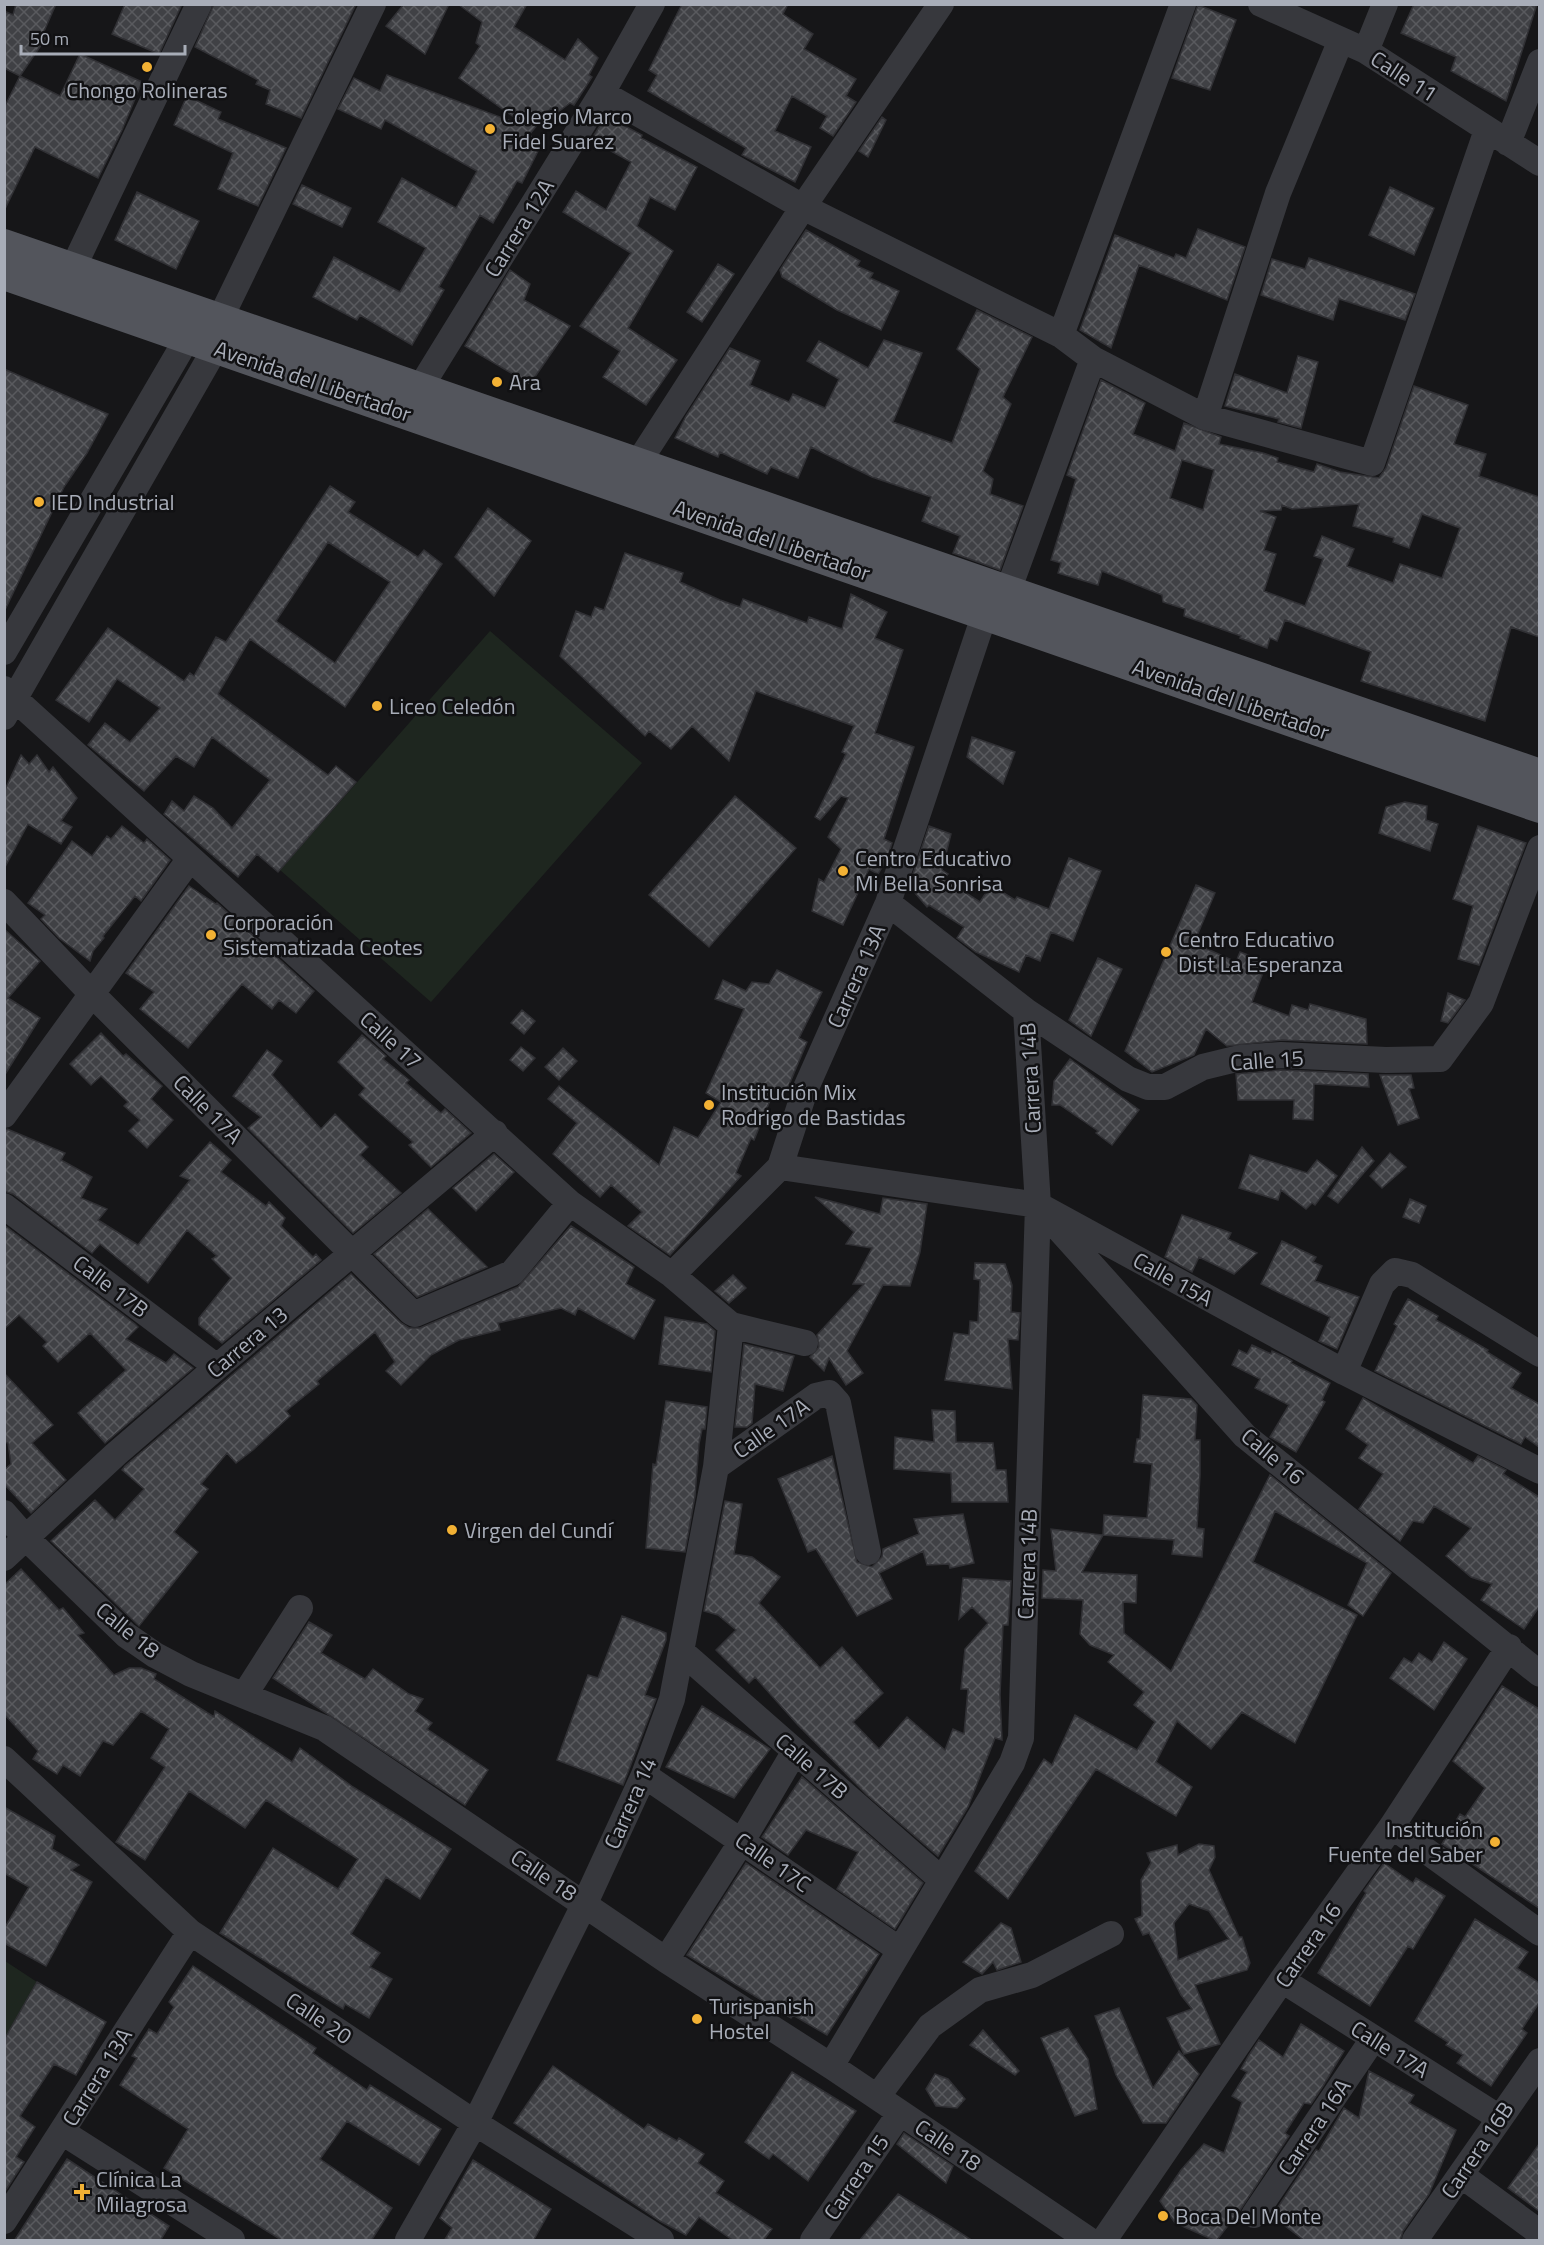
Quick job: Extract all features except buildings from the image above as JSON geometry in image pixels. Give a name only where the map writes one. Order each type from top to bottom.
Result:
[{"type":"main road","name":"Avenida del Libertador","points":[[4,245],[73,268],[208,334],[985,614],[1539,807]]},
{"type":"main road","name":"Avenida del Libertador","points":[[4,274],[208,334],[420,388],[1539,775]]},
{"type":"street","points":[[73,268],[200,4]]},
{"type":"street","points":[[8,702],[208,334],[373,4]]},
{"type":"street","name":"Carrera 12A","points":[[420,388],[603,93],[651,4]]},
{"type":"street","points":[[638,463],[803,207],[941,4]]},
{"type":"street","points":[[1061,335],[1183,4]]},
{"type":"street","name":"Calle 11","points":[[1261,4],[1366,51],[1539,162]]},
{"type":"street","points":[[1366,51],[1385,4]]},
{"type":"street","points":[[1205,417],[1278,194],[1341,40]]},
{"type":"street","points":[[603,93],[803,207],[1061,335],[1093,359],[1205,417],[1372,463],[1498,136],[1539,62]]},
{"type":"street","points":[[4,651],[208,334]]},
{"type":"street","points":[[1008,591],[1093,359]]},
{"type":"street","name":"Carrera 13A","points":[[780,1167],[805,1090],[888,903],[985,614]]},
{"type":"street","name":"Calle 17","points":[[8,702],[189,860],[495,1133],[570,1203],[672,1275],[731,1325],[805,1343]]},
{"type":"street","name":"Calle 15","points":[[888,903],[1026,1011],[1128,1078],[1148,1087],[1165,1086],[1203,1067],[1240,1058],[1281,1055],[1386,1060],[1440,1059],[1481,1003],[1539,848]]},
{"type":"street","points":[[4,1115],[189,860]]},
{"type":"street","name":"Calle 17A","points":[[4,902],[93,995],[353,1252],[402,1304],[415,1314],[512,1273],[570,1203]]},
{"type":"street","name":"Carrera 14B","points":[[831,2066],[1012,1763],[1021,1738],[1038,1205],[1026,1011]]},
{"type":"street","name":"Carrera 13","points":[[4,1558],[217,1367],[495,1133]]},
{"type":"street","points":[[672,1275],[780,1167]]},
{"type":"street","name":"Calle 15A","points":[[780,1167],[1038,1205],[1344,1372],[1539,1472]]},
{"type":"street","name":"Calle 16","points":[[1038,1205],[1245,1436],[1538,1670]]},
{"type":"street","name":"Calle 17B","points":[[4,1206],[217,1367]]},
{"type":"street","points":[[1344,1372],[1382,1284],[1395,1270],[1412,1275],[1539,1354]]},
{"type":"street","name":"Carrera 14","points":[[408,2241],[475,2123],[585,1903],[644,1775],[672,1699],[716,1467],[731,1325]]},
{"type":"street","name":"Calle 17A","points":[[716,1467],[816,1396],[829,1393],[838,1402],[868,1552]]},
{"type":"street","name":"Calle 18","points":[[4,1513],[25,1537],[126,1635],[155,1655],[191,1674],[324,1728],[666,1960],[831,2066],[1089,2241]]},
{"type":"street","points":[[245,1694],[300,1608]]},
{"type":"street","name":"Carrera 16","points":[[1104,2241],[1282,1980],[1392,1826],[1509,1647]]},
{"type":"street","name":"Calle 17B","points":[[682,1652],[942,1880]]},
{"type":"street","points":[[666,1960],[742,1841],[795,1751]]},
{"type":"street","name":"Calle 20","points":[[4,1759],[190,1932],[475,2123],[661,2241]]},
{"type":"street","name":"Calle 17C","points":[[644,1775],[900,1950]]},
{"type":"street","points":[[1392,1826],[1539,1933]]},
{"type":"street","name":"Carrera 13A","points":[[4,2222],[190,1932]]},
{"type":"street","points":[[877,2097],[930,2025],[980,1989],[1032,1975],[1111,1934]]},
{"type":"street","name":"Calle 17A","points":[[1282,1980],[1498,2117]]},
{"type":"street","name":"Carrera 16A","points":[[1254,2215],[1373,2039]]},
{"type":"street","name":"Carrera 16B","points":[[1415,2241],[1498,2117],[1539,2061]]},
{"type":"street","name":"Carrera 15","points":[[813,2241],[900,2113]]},
{"type":"street","points":[[62,2133],[232,2241]]},
{"type":"street","points":[[1461,2175],[1539,2233]]},
{"type":"shaded area","points":[[490,631],[642,763],[431,1002],[280,870]]},
{"type":"shaded area","points":[[5,1961],[37,1982],[7,2036],[5,2034]]},
{"type":"place","name":"Chongo Rolineras","points":[[147,67]]},
{"type":"place","name":"Colegio Marco Fidel Suarez","points":[[490,129]]},
{"type":"place","name":"Ara","points":[[497,382]]},
{"type":"place","name":"IED Industrial","points":[[39,502]]},
{"type":"place","name":"Liceo Celedón","points":[[377,706]]},
{"type":"place","name":"Centro Educativo Mi Bella Sonrisa","points":[[843,871]]},
{"type":"place","name":"Corporación Sistematizada Ceotes","points":[[211,935]]},
{"type":"place","name":"Centro Educativo Dist La Esperanza","points":[[1166,952]]},
{"type":"place","name":"Institución Mix Rodrigo de Bastidas","points":[[709,1105]]},
{"type":"place","name":"Virgen del Cundí","points":[[452,1530]]},
{"type":"place","name":"Institución Fuente del Saber","points":[[1495,1842]]},
{"type":"place","name":"Turispanish Hostel","points":[[697,2019]]},
{"type":"place","name":"Clínica La Milagrosa","points":[[82,2192]]},
{"type":"place","name":"Boca Del Monte","points":[[1163,2216]]}]
